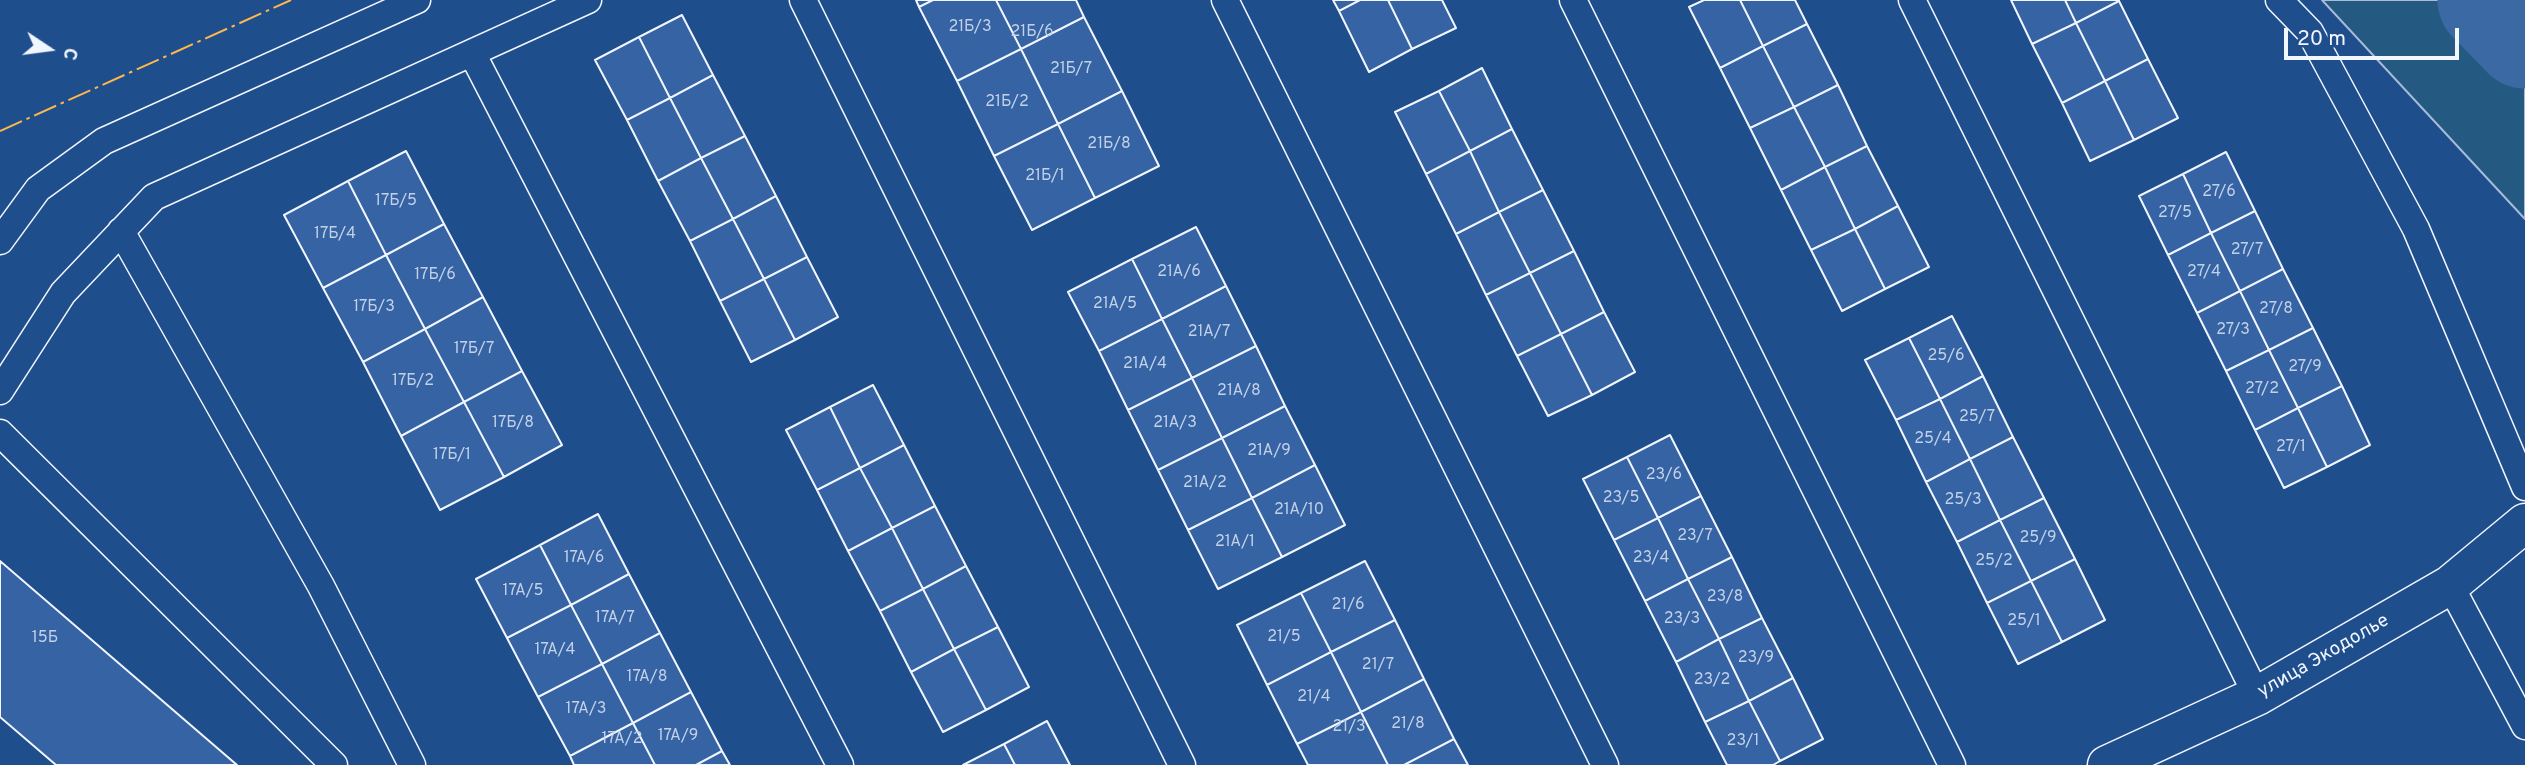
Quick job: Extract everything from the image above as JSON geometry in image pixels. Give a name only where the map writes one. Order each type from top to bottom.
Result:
[{"type":"street","name":"улица Экодолье","points":[[2107,765],[2258,696],[2450,585],[2525,523]]},
{"type":"lane","points":[[0,241],[38,189],[104,141],[417,0]]},
{"type":"lane","points":[[0,391],[63,293],[154,197],[587,0]]},
{"type":"lane","points":[[803,0],[1182,765]]},
{"type":"lane","points":[[1225,0],[1605,765]]},
{"type":"lane","points":[[1573,0],[1952,765]]},
{"type":"lane","points":[[1912,0],[2258,696]]},
{"type":"lane","points":[[2279,0],[2310,33],[2416,229],[2525,487]]},
{"type":"lane","points":[[472,53],[840,765]]},
{"type":"lane","points":[[121,232],[321,586],[412,765]]},
{"type":"lane","points":[[0,433],[334,765]]},
{"type":"lane","points":[[2450,585],[2525,726]]},
{"type":"shaded area","points":[[2322,0],[2525,0],[2525,219],[2524,218]]},
{"type":"building","points":[[916,0],[933,0],[919,7]]},
{"type":"building","points":[[933,0],[996,0],[1021,49],[957,81],[919,7]]},
{"type":"building","points":[[996,0],[1076,0],[1084,17],[1021,49]]},
{"type":"building","points":[[1333,0],[1360,0],[1339,11]]},
{"type":"building","points":[[1360,0],[1388,0],[1412,49],[1369,72],[1339,11]]},
{"type":"building","points":[[1388,0],[1442,0],[1456,28],[1412,49]]},
{"type":"building","points":[[1704,0],[1740,0],[1763,46],[1720,68],[1689,7]]},
{"type":"building","points":[[1740,0],[1795,0],[1807,24],[1763,46]]},
{"type":"building","points":[[2011,0],[2065,0],[2076,23],[2032,44]]},
{"type":"building","points":[[2065,0],[2119,0],[2119,1],[2076,23]]},
{"type":"building","points":[[2119,1],[2148,59],[2105,81],[2076,23]]},
{"type":"building","points":[[682,15],[713,75],[670,98],[639,37]]},
{"type":"building","points":[[1084,17],[1122,91],[1058,124],[1021,49]]},
{"type":"building","points":[[2076,23],[2105,81],[2062,103],[2032,44]]},
{"type":"building","points":[[1807,24],[1838,85],[1794,107],[1763,46]]},
{"type":"building","points":[[639,37],[670,98],[627,120],[595,60]]},
{"type":"building","points":[[1763,46],[1794,107],[1750,128],[1720,68]]},
{"type":"building","points":[[1021,49],[1058,124],[994,156],[957,81]]},
{"type":"building","points":[[2148,59],[2178,118],[2134,140],[2105,81]]},
{"type":"building","points":[[1482,68],[1512,129],[1470,151],[1439,91]]},
{"type":"building","points":[[713,75],[745,136],[701,158],[670,98]]},
{"type":"building","points":[[2105,81],[2134,140],[2090,161],[2062,103]]},
{"type":"building","points":[[1838,85],[1867,146],[1825,167],[1794,107]]},
{"type":"building","points":[[1122,91],[1159,166],[1095,198],[1058,124]]},
{"type":"building","points":[[1439,91],[1470,151],[1426,174],[1395,112]]},
{"type":"building","points":[[670,98],[701,158],[658,181],[627,120]]},
{"type":"building","points":[[1794,107],[1825,167],[1781,190],[1750,128]]},
{"type":"building","points":[[1058,124],[1095,198],[1032,230],[994,156]]},
{"type":"building","points":[[1512,129],[1543,190],[1499,212],[1470,151]]},
{"type":"building","points":[[745,136],[776,196],[733,219],[701,158]]},
{"type":"building","points":[[1867,146],[1898,206],[1855,229],[1825,167]]},
{"type":"building","points":[[406,151],[444,224],[386,255],[348,181]]},
{"type":"building","points":[[1470,151],[1499,212],[1456,234],[1426,174]]},
{"type":"building","points":[[2226,152],[2255,211],[2211,233],[2183,174]]},
{"type":"building","points":[[701,158],[733,219],[690,241],[658,181]]},
{"type":"building","points":[[1825,167],[1855,229],[1811,250],[1781,190]]},
{"type":"building","points":[[2183,174],[2211,233],[2168,255],[2139,196]]},
{"type":"building","points":[[348,181],[386,255],[323,288],[284,215]]},
{"type":"building","points":[[1543,190],[1574,251],[1530,273],[1499,212]]},
{"type":"building","points":[[776,196],[807,257],[764,279],[733,219]]},
{"type":"building","points":[[1898,206],[1929,267],[1885,289],[1855,229]]},
{"type":"building","points":[[2255,211],[2283,269],[2240,291],[2211,233]]},
{"type":"building","points":[[1499,212],[1530,273],[1486,295],[1456,234]]},
{"type":"building","points":[[733,219],[764,279],[720,301],[690,241]]},
{"type":"building","points":[[444,224],[483,297],[425,329],[386,255]]},
{"type":"building","points":[[1196,227],[1226,286],[1162,319],[1132,259]]},
{"type":"building","points":[[1855,229],[1885,289],[1842,311],[1811,250]]},
{"type":"building","points":[[2211,233],[2240,291],[2197,313],[2168,255]]},
{"type":"building","points":[[1574,251],[1604,312],[1561,334],[1530,273]]},
{"type":"building","points":[[386,255],[425,329],[363,362],[323,288]]},
{"type":"building","points":[[807,257],[838,317],[795,340],[764,279]]},
{"type":"building","points":[[1132,259],[1162,319],[1099,351],[1068,292]]},
{"type":"building","points":[[2283,269],[2313,328],[2269,350],[2240,291]]},
{"type":"building","points":[[1530,273],[1561,334],[1517,356],[1486,295]]},
{"type":"building","points":[[764,279],[795,340],[751,362],[720,301]]},
{"type":"building","points":[[1226,286],[1256,346],[1192,378],[1162,319]]},
{"type":"building","points":[[2240,291],[2269,350],[2226,371],[2197,313]]},
{"type":"building","points":[[483,297],[522,371],[464,402],[425,329]]},
{"type":"building","points":[[1604,312],[1635,372],[1592,395],[1561,334]]},
{"type":"building","points":[[1952,316],[1983,376],[1940,399],[1909,338]]},
{"type":"building","points":[[1162,319],[1192,378],[1128,410],[1099,351]]},
{"type":"building","points":[[2313,328],[2342,386],[2298,408],[2269,350]]},
{"type":"building","points":[[425,329],[464,402],[401,436],[363,362]]},
{"type":"building","points":[[1561,334],[1592,395],[1548,416],[1517,356]]},
{"type":"building","points":[[1909,338],[1940,399],[1896,420],[1865,360]]},
{"type":"building","points":[[1256,346],[1285,406],[1222,438],[1192,378]]},
{"type":"building","points":[[2269,350],[2298,408],[2255,430],[2226,371]]},
{"type":"building","points":[[522,371],[562,445],[504,477],[464,402]]},
{"type":"building","points":[[1983,376],[2013,437],[1970,459],[1940,399]]},
{"type":"building","points":[[1192,378],[1222,438],[1158,470],[1128,410]]},
{"type":"building","points":[[873,385],[904,445],[860,468],[830,407]]},
{"type":"building","points":[[2342,386],[2370,445],[2327,467],[2298,408]]},
{"type":"building","points":[[1940,399],[1970,459],[1926,482],[1896,420]]},
{"type":"building","points":[[464,402],[504,477],[440,510],[401,436]]},
{"type":"building","points":[[1285,406],[1315,465],[1252,498],[1222,438]]},
{"type":"building","points":[[830,407],[860,468],[817,490],[786,430]]},
{"type":"building","points":[[2298,408],[2327,467],[2284,488],[2255,430]]},
{"type":"building","points":[[1670,435],[1701,496],[1658,518],[1627,457]]},
{"type":"building","points":[[2013,437],[2044,498],[2000,520],[1970,459]]},
{"type":"building","points":[[1222,438],[1252,498],[1188,530],[1158,470]]},
{"type":"building","points":[[904,445],[935,506],[892,528],[860,468]]},
{"type":"building","points":[[1627,457],[1658,518],[1614,540],[1583,479]]},
{"type":"building","points":[[1970,459],[2000,520],[1957,542],[1926,482]]},
{"type":"building","points":[[1315,465],[1345,525],[1282,557],[1252,498]]},
{"type":"building","points":[[860,468],[892,528],[848,551],[817,490]]},
{"type":"building","points":[[1701,496],[1732,557],[1688,579],[1658,518]]},
{"type":"building","points":[[1252,498],[1282,557],[1218,589],[1188,530]]},
{"type":"building","points":[[2044,498],[2075,559],[2031,581],[2000,520]]},
{"type":"building","points":[[935,506],[966,566],[923,589],[892,528]]},
{"type":"building","points":[[598,514],[629,574],[571,605],[540,545]]},
{"type":"building","points":[[1658,518],[1688,579],[1645,601],[1614,540]]},
{"type":"building","points":[[2000,520],[2031,581],[1987,603],[1957,542]]},
{"type":"building","points":[[892,528],[923,589],[880,611],[848,551]]},
{"type":"building","points":[[540,545],[571,605],[507,638],[476,579]]},
{"type":"building","points":[[1732,557],[1762,618],[1719,639],[1688,579]]},
{"type":"building","points":[[2075,559],[2105,620],[2062,642],[2031,581]]},
{"type":"building","points":[[0,561],[237,765],[56,765],[0,717]]},
{"type":"building","points":[[1365,561],[1395,620],[1331,652],[1301,593]]},
{"type":"building","points":[[966,566],[998,627],[954,649],[923,589]]},
{"type":"building","points":[[629,574],[660,633],[602,664],[571,605]]},
{"type":"building","points":[[1688,579],[1719,639],[1676,662],[1645,601]]},
{"type":"building","points":[[2031,581],[2062,642],[2018,664],[1987,603]]},
{"type":"building","points":[[923,589],[954,649],[911,672],[880,611]]},
{"type":"building","points":[[1301,593],[1331,652],[1267,685],[1237,625]]},
{"type":"building","points":[[571,605],[602,664],[538,697],[507,638]]},
{"type":"building","points":[[1762,618],[1793,678],[1749,701],[1719,639]]},
{"type":"building","points":[[1395,620],[1424,679],[1361,712],[1331,652]]},
{"type":"building","points":[[998,627],[1029,687],[986,710],[954,649]]},
{"type":"building","points":[[660,633],[691,692],[633,723],[602,664]]},
{"type":"building","points":[[1719,639],[1749,701],[1705,722],[1676,662]]},
{"type":"building","points":[[954,649],[986,710],[943,732],[911,672]]},
{"type":"building","points":[[1331,652],[1361,712],[1297,744],[1267,685]]},
{"type":"building","points":[[602,664],[633,723],[570,756],[538,697]]},
{"type":"building","points":[[1793,678],[1823,739],[1780,761],[1749,701]]},
{"type":"building","points":[[1424,679],[1454,739],[1404,765],[1388,765],[1361,712]]},
{"type":"building","points":[[691,692],[722,751],[696,765],[655,765],[633,723]]},
{"type":"building","points":[[1749,701],[1780,761],[1773,765],[1727,765],[1705,722]]},
{"type":"building","points":[[1361,712],[1388,765],[1308,765],[1297,744]]},
{"type":"building","points":[[1047,721],[1070,765],[1015,765],[1004,744]]},
{"type":"building","points":[[633,723],[655,765],[574,765],[570,756]]},
{"type":"building","points":[[1454,739],[1468,765],[1404,765]]},
{"type":"building","points":[[1004,744],[1015,765],[963,765]]},
{"type":"building","points":[[722,751],[730,765],[696,765]]},
{"type":"waterway","points":[[2490,0],[2525,36]]},
{"type":"power","points":[[0,131],[291,0]]}]
